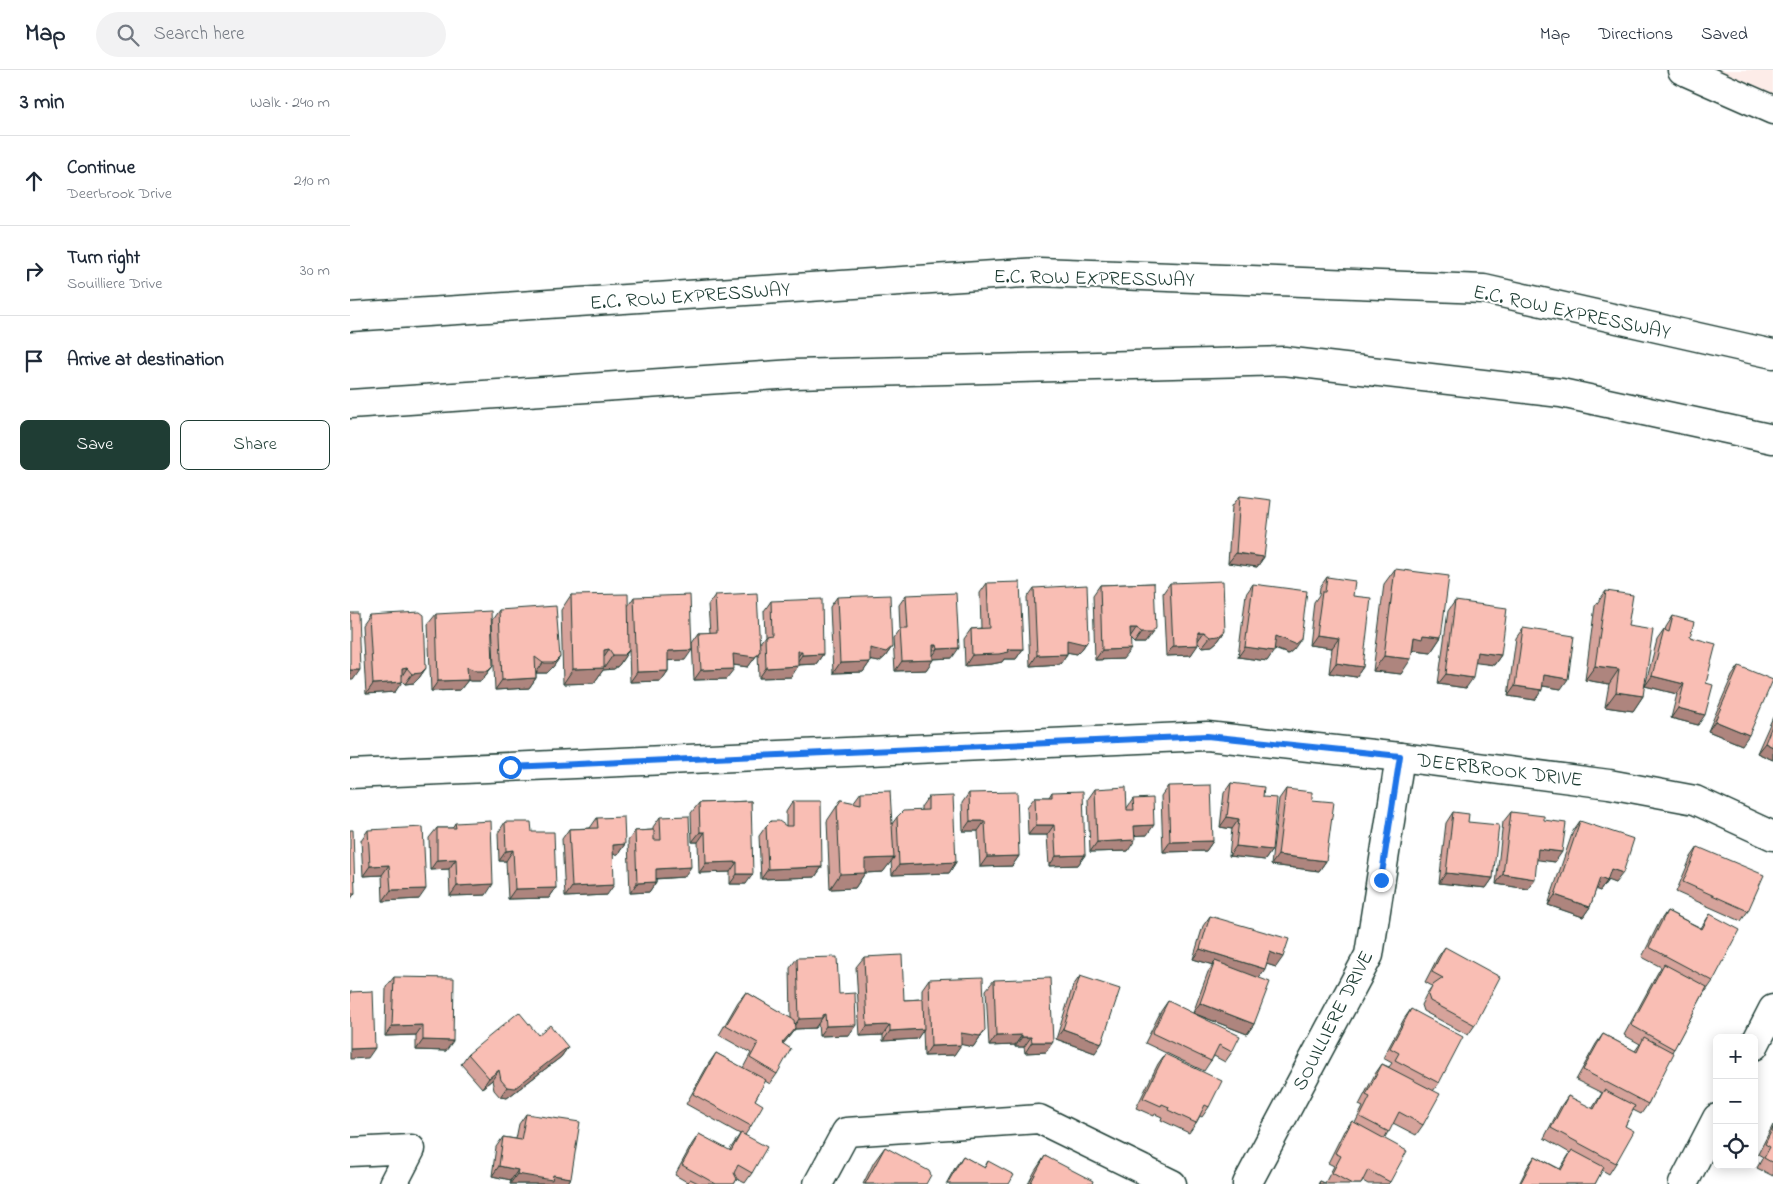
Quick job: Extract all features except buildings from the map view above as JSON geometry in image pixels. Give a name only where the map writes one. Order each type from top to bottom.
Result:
[{"type":"main road","points":[[1682,70],[1773,110]]},
{"type":"main road","name":"E.C. ROW EXPRESSWAY","points":[[350,317],[1039,272],[1484,289],[1773,354]]},
{"type":"main road","points":[[350,404],[794,374],[1284,361],[1561,393],[1773,439]]},
{"type":"main road","name":"DEERBROOK DRIVE","points":[[350,774],[1207,736],[1400,756],[1609,784],[1695,800],[1773,836]]},
{"type":"main road","name":"SOUILLIERE DRIVE","points":[[1247,1184],[1369,955],[1400,756]]},
{"type":"main road","points":[[1758,1038],[1773,1009]]},
{"type":"main road","points":[[818,1184],[846,1132],[1039,1119],[1172,1184]]},
{"type":"main road","points":[[1683,1184],[1714,1124]]},
{"type":"main road","points":[[350,1152],[411,1149],[393,1184]]},
{"type":"shaded area","points":[[1708,70],[1773,70],[1773,98]]},
{"type":"route","points":[[510,767],[1207,736],[1400,756],[1381,880]]}]
